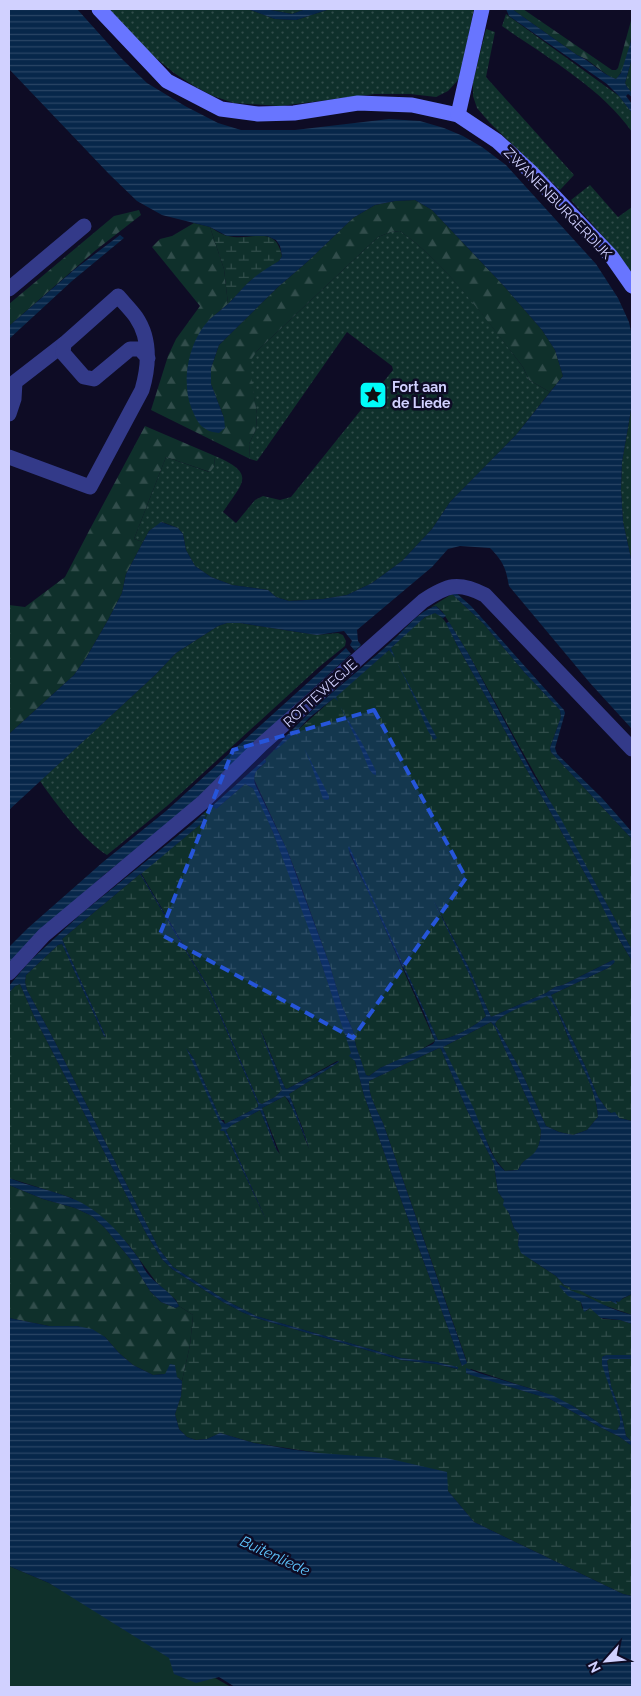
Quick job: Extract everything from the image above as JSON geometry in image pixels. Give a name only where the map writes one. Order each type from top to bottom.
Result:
[{"type":"street","name":"ZWANENBURGERDIJK","points":[[99,9],[167,81],[221,109],[258,114],[294,113],[358,103],[412,105],[458,115],[497,141],[530,171],[611,256],[632,286]]},
{"type":"street","points":[[458,115],[482,9]]},
{"type":"street","points":[[9,289],[84,226]]},
{"type":"street","points":[[9,414],[14,399],[15,382],[64,344],[118,296],[137,318],[144,333],[148,358],[147,375],[142,390],[90,487],[9,457]]},
{"type":"street","points":[[64,344],[63,353],[84,377],[94,379],[130,349],[140,348],[148,358]]},
{"type":"street","name":"ROTTEWEGJE","points":[[9,973],[44,935],[202,803],[261,745],[423,601],[438,591],[453,586],[470,587],[485,595],[632,749]]},
{"type":"highlighted area","points":[[374,710],[466,878],[353,1038],[160,934],[233,750]]},
{"type":"green space","points":[[107,9],[248,9],[275,19],[296,20],[330,9],[474,9],[459,79],[448,91],[436,97],[410,94],[375,94],[280,106],[234,103],[213,96],[194,86],[174,73],[146,50]]},
{"type":"green space","points":[[265,9],[306,9],[292,14]]},
{"type":"green space","points":[[512,9],[523,9],[612,70],[618,68],[632,17],[629,50],[621,73],[616,79],[610,77]]},
{"type":"green space","points":[[506,14],[619,96],[632,113],[632,132],[620,116],[589,87],[502,26]]},
{"type":"green space","points":[[486,29],[495,32],[486,77],[574,175],[560,190],[490,123],[477,108],[473,96],[473,82]]},
{"type":"green space","points":[[632,58],[632,93],[625,83]]},
{"type":"green space","points":[[590,185],[618,217],[632,207],[632,273],[611,245],[571,200]]},
{"type":"green space","points":[[415,200],[432,210],[503,285],[542,330],[555,350],[563,376],[550,392],[529,380],[523,367],[466,294],[434,260],[400,231],[378,237],[257,351],[249,363],[257,414],[256,429],[249,444],[250,459],[151,410],[168,356],[176,339],[200,306],[152,247],[160,239],[172,236],[194,223],[210,227],[224,269],[228,304],[209,320],[190,360],[224,418],[211,384],[211,368],[219,345],[278,287],[353,218],[375,205]]},
{"type":"green space","points":[[139,210],[141,215],[96,250],[9,326],[9,304],[114,216]]},
{"type":"green space","points":[[210,227],[228,236],[268,237],[279,246],[282,256],[279,261],[250,281],[228,304],[224,269]]},
{"type":"green space","points":[[400,231],[434,260],[466,294],[523,367],[529,380],[550,392],[516,435],[450,502],[432,529],[402,561],[372,583],[347,595],[323,599],[289,601],[276,597],[268,590],[232,585],[211,577],[195,566],[186,550],[183,534],[178,528],[162,522],[149,531],[143,542],[134,539],[166,457],[209,472],[214,467],[215,456],[237,468],[242,479],[240,486],[223,512],[236,523],[255,500],[263,496],[280,500],[291,497],[393,370],[392,366],[347,332],[257,461],[250,459],[249,444],[256,429],[257,414],[248,363],[257,351],[378,237]]},
{"type":"green space","points":[[632,404],[632,563],[623,522],[621,489],[622,462]]},
{"type":"green space","points":[[145,426],[215,456],[214,467],[210,472],[166,457],[134,539],[143,542],[126,574],[122,593],[108,620],[74,675],[9,734],[9,605],[25,607],[65,577]]},
{"type":"green space","points":[[452,594],[483,623],[525,673],[560,710],[561,717],[550,748],[551,752],[632,839],[632,950],[468,653],[442,611],[436,606],[431,607]]},
{"type":"green space","points":[[435,613],[443,618],[448,626],[632,961],[632,1121],[619,1118],[608,1111],[598,1097],[551,995],[608,968],[614,963],[613,960],[546,993],[491,1017],[467,964],[434,901],[473,982],[486,1016],[477,1024],[464,1031],[449,1038],[438,1040],[349,847],[350,855],[435,1041],[419,1051],[380,1068],[369,1076],[365,1073],[353,1031],[342,1006],[329,963],[297,875],[254,779],[255,772],[266,762],[265,759],[275,749],[391,650],[412,628],[424,618]]},
{"type":"green space","points":[[227,623],[240,623],[317,635],[338,633],[343,635],[346,641],[345,646],[319,667],[167,806],[107,855],[79,831],[40,781],[155,675],[176,653],[218,626]]},
{"type":"green space","points":[[245,784],[253,788],[259,799],[305,915],[352,1053],[350,1054],[355,1061],[364,1095],[462,1366],[467,1362],[383,1123],[371,1097],[369,1086],[369,1081],[439,1048],[494,1164],[498,1192],[504,1200],[504,1205],[514,1228],[519,1234],[518,1245],[533,1261],[556,1276],[564,1285],[582,1291],[596,1299],[616,1302],[632,1294],[632,1315],[595,1302],[561,1285],[581,1302],[582,1308],[586,1311],[590,1308],[603,1319],[620,1320],[632,1324],[632,1355],[603,1356],[620,1418],[620,1425],[617,1430],[614,1431],[605,1427],[573,1406],[540,1391],[471,1369],[466,1373],[550,1399],[620,1437],[632,1446],[632,1596],[623,1594],[474,1522],[448,1491],[319,1453],[254,1443],[220,1433],[207,1439],[196,1440],[187,1437],[179,1429],[175,1414],[181,1396],[193,1315],[179,1306],[176,1300],[156,1282],[128,1244],[72,1198],[9,1178],[9,993],[15,986],[20,984],[34,1016],[147,1235],[162,1259],[172,1269],[223,1302],[256,1318],[401,1360],[436,1364],[457,1369],[457,1367],[436,1362],[401,1358],[256,1316],[225,1300],[173,1267],[159,1249],[27,990],[26,975],[58,945],[62,944],[106,1037],[62,939],[140,874],[209,990],[258,1104],[258,1107],[225,1124],[224,1120],[221,1120],[194,1059],[187,1049],[223,1128],[221,1131],[224,1131],[267,1222],[226,1130],[228,1127],[260,1110],[276,1149],[280,1154],[262,1108],[285,1096],[294,1111],[309,1149],[289,1094],[339,1062],[337,1061],[287,1089],[260,1028],[282,1090],[275,1097],[262,1104],[259,1103],[210,990],[141,873],[202,823],[206,816],[203,814],[212,806],[216,809]]},
{"type":"green space","points":[[548,995],[588,1079],[597,1107],[598,1117],[587,1130],[573,1135],[559,1132],[546,1126],[521,1071],[495,1024],[510,1012]]},
{"type":"green space","points":[[491,1022],[495,1027],[541,1130],[537,1150],[523,1162],[518,1170],[505,1171],[495,1159],[443,1047]]},
{"type":"green space","points":[[9,1185],[43,1199],[75,1208],[92,1216],[105,1228],[131,1260],[150,1291],[161,1302],[176,1308],[179,1306],[193,1315],[190,1345],[182,1381],[177,1377],[165,1374],[153,1375],[133,1365],[105,1337],[77,1326],[49,1326],[9,1318]]},
{"type":"green space","points":[[614,1358],[632,1359],[632,1442],[626,1436],[621,1413],[611,1386],[607,1361]]},
{"type":"green space","points":[[9,1566],[49,1583],[231,1687],[9,1687]]},
{"type":"water","points":[[9,9],[77,9],[123,60],[147,83],[218,123],[241,130],[295,130],[389,119],[420,121],[463,136],[482,147],[506,165],[596,264],[618,298],[629,322],[632,336],[632,404],[622,462],[621,489],[623,522],[632,563],[632,729],[590,683],[509,586],[507,574],[501,561],[490,548],[460,546],[448,549],[432,567],[357,630],[358,641],[361,645],[355,651],[350,645],[352,641],[344,631],[317,635],[240,623],[227,623],[218,626],[176,653],[155,675],[9,810],[9,734],[74,675],[86,658],[122,593],[126,574],[149,531],[161,522],[178,528],[183,534],[186,550],[195,566],[211,577],[232,585],[268,590],[276,597],[289,601],[323,599],[347,595],[372,583],[402,561],[432,529],[450,502],[516,435],[563,376],[555,350],[542,330],[503,285],[432,210],[415,200],[395,201],[375,205],[353,218],[278,287],[219,345],[211,368],[211,384],[224,418],[225,428],[219,433],[204,428],[200,425],[191,407],[187,385],[189,361],[196,339],[209,320],[229,303],[247,283],[279,261],[282,256],[280,246],[276,240],[267,236],[227,236],[210,227],[162,215],[137,201],[9,69]]},
{"type":"water","points":[[248,9],[265,9],[292,14],[306,9],[330,9],[296,20],[275,19]]},
{"type":"water","points":[[506,9],[512,9],[577,55],[616,79],[621,73],[632,38],[632,58],[625,83],[632,93],[632,97],[628,94],[626,96],[632,104],[632,113],[607,84],[509,16]]},
{"type":"water","points":[[120,235],[124,238],[72,281],[9,339],[9,326],[75,269]]},
{"type":"water","points":[[455,592],[471,606],[564,710],[565,713],[555,748],[557,754],[602,798],[632,832],[632,839],[551,752],[550,748],[561,717],[560,710],[525,673],[483,623],[452,594]]},
{"type":"water","points":[[436,606],[446,616],[443,618],[435,613],[425,617],[391,648],[395,658],[389,650],[336,697],[338,701],[334,698],[309,718],[296,732],[300,739],[295,733],[275,749],[317,706],[418,616],[429,608]]},
{"type":"water","points":[[449,622],[468,653],[533,774],[561,819],[632,950],[632,961],[457,645],[446,623]]},
{"type":"water","points":[[346,648],[351,654],[181,813],[105,874],[48,924],[9,963],[9,947],[28,928],[103,862],[166,811]]},
{"type":"water","points":[[397,662],[437,738],[434,740],[428,731]]},
{"type":"water","points":[[340,706],[363,745],[376,771],[376,775],[369,769]]},
{"type":"water","points":[[304,748],[329,796],[327,800],[323,799]]},
{"type":"water","points":[[265,759],[266,762],[255,774],[255,784],[287,850],[329,963],[342,1006],[353,1031],[366,1075],[369,1076],[380,1068],[433,1044],[435,1041],[348,848],[349,846],[438,1040],[449,1038],[464,1031],[477,1024],[486,1016],[473,982],[433,900],[467,964],[491,1017],[546,993],[613,960],[615,961],[608,968],[551,995],[598,1097],[608,1111],[611,1113],[615,1112],[619,1118],[632,1121],[632,1294],[619,1302],[616,1301],[616,1304],[611,1301],[597,1299],[580,1291],[571,1290],[570,1287],[564,1285],[556,1276],[521,1253],[518,1245],[519,1234],[503,1205],[504,1200],[498,1192],[494,1164],[439,1048],[369,1081],[369,1086],[371,1097],[383,1123],[467,1363],[462,1366],[391,1172],[364,1095],[355,1061],[349,1056],[351,1053],[322,965],[273,832],[253,788],[245,784],[216,809],[212,806]],"holes":[[[547,996],[557,1012],[588,1079],[597,1107],[598,1117],[587,1130],[573,1135],[559,1132],[546,1126],[521,1071],[495,1024],[510,1012]],[[491,1022],[495,1027],[541,1130],[538,1147],[518,1170],[505,1171],[498,1164],[491,1152],[473,1107],[443,1047]]]},
{"type":"water","points":[[203,814],[206,816],[202,823],[141,874],[210,990],[259,1103],[262,1104],[275,1097],[282,1090],[259,1027],[287,1089],[339,1061],[289,1094],[310,1149],[285,1096],[262,1108],[279,1156],[260,1110],[226,1130],[267,1222],[224,1131],[220,1130],[222,1128],[186,1048],[194,1059],[221,1120],[225,1124],[258,1107],[258,1104],[209,990],[140,874],[62,939],[106,1037],[62,944],[58,945],[26,975],[27,990],[159,1249],[173,1267],[225,1300],[256,1316],[401,1358],[436,1362],[458,1367],[458,1369],[436,1364],[401,1360],[256,1318],[223,1302],[172,1269],[162,1259],[147,1235],[34,1016],[20,984],[15,986],[9,993],[9,986],[31,960],[82,913]]},
{"type":"water","points":[[9,1178],[71,1198],[101,1216],[118,1232],[139,1259],[147,1273],[179,1306],[176,1308],[161,1302],[150,1291],[131,1260],[105,1228],[92,1216],[75,1208],[43,1199],[9,1185]]},
{"type":"water","points":[[561,1285],[609,1307],[632,1315],[632,1324],[620,1320],[601,1318],[590,1308],[584,1312],[581,1302],[568,1296],[559,1286]]},
{"type":"water","name":"Buitenliede","points":[[9,1318],[49,1326],[77,1326],[92,1329],[105,1337],[133,1365],[153,1375],[165,1374],[170,1364],[175,1365],[177,1377],[182,1381],[181,1396],[175,1414],[179,1429],[187,1437],[196,1440],[207,1439],[220,1433],[254,1443],[319,1453],[386,1458],[447,1472],[448,1491],[474,1522],[623,1594],[632,1596],[632,1687],[235,1687],[219,1677],[196,1683],[174,1674],[169,1658],[49,1583],[9,1566]]},
{"type":"water","points":[[606,1355],[632,1355],[632,1359],[609,1359],[607,1361],[611,1386],[621,1413],[626,1436],[632,1442],[632,1446],[620,1437],[550,1399],[466,1373],[466,1368],[552,1395],[605,1427],[617,1430],[620,1425],[620,1418],[602,1365],[602,1357]]},
{"type":"place","name":"Fort aan de Liede","points":[[373,395]]}]
